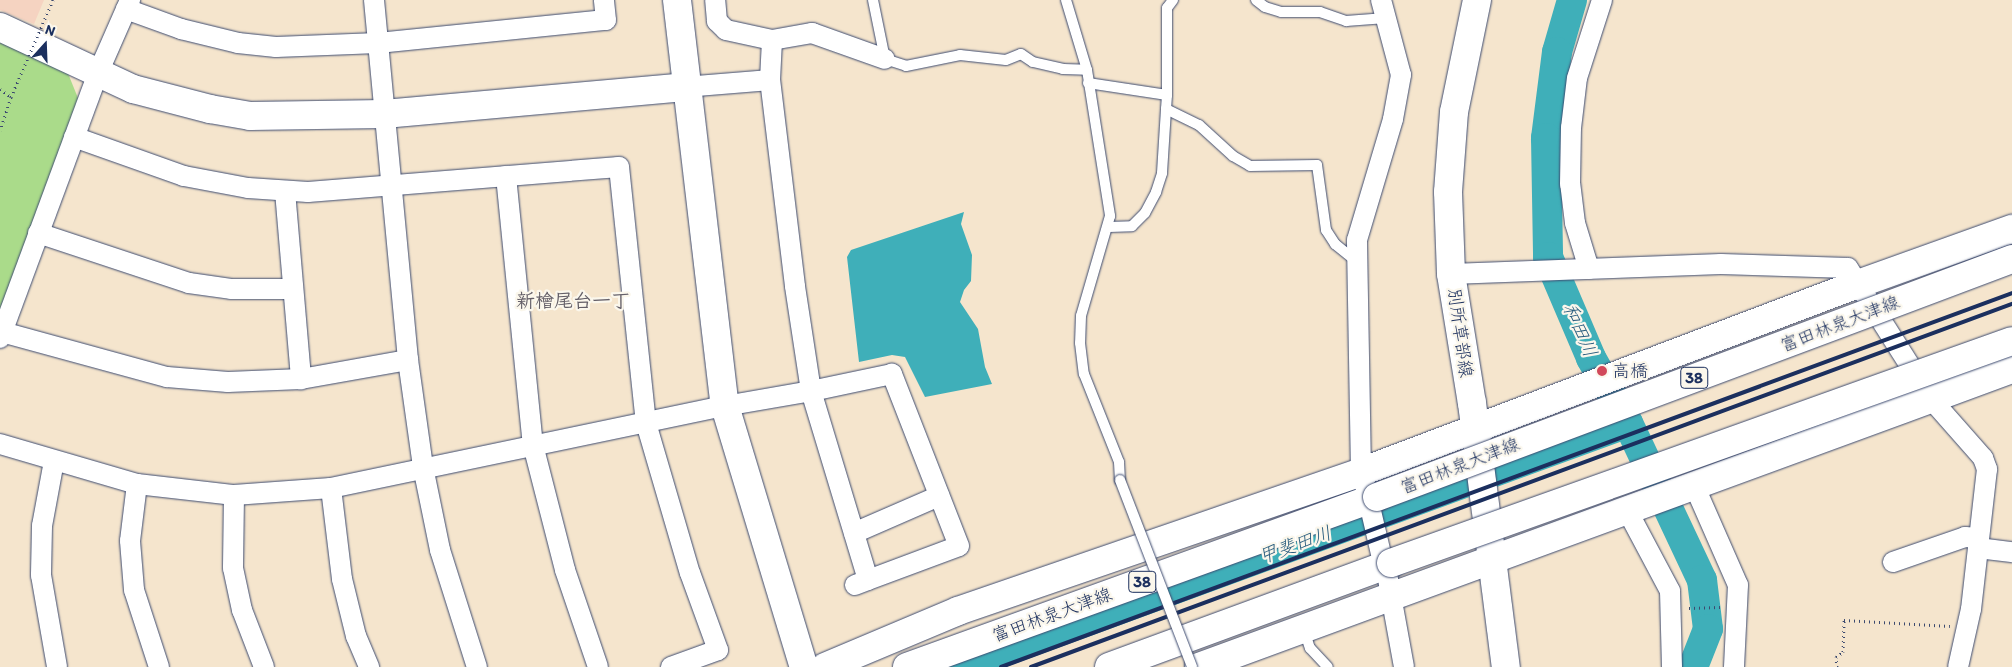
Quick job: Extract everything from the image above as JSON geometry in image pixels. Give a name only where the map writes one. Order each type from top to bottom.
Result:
[{"type":"main road","points":[[677,0],[685,87],[725,406],[804,667]]},
{"type":"main road","name":"別所草部線","points":[[1477,0],[1459,80],[1452,129],[1448,192],[1451,274],[1493,558],[1506,667]]},
{"type":"main road","points":[[0,27],[133,89],[172,100],[250,116],[384,114],[685,87]]},
{"type":"main road","points":[[825,667],[958,611],[1368,492],[1473,430],[1858,284],[2012,229]]},
{"type":"main road","name":"富田林泉大津線","points":[[907,667],[1368,492],[2012,259]]},
{"type":"main road","points":[[1109,667],[1388,573],[2012,341]]},
{"type":"main road","points":[[1199,667],[1304,630],[1388,573],[1493,558],[2012,369]]},
{"type":"street","points":[[374,0],[408,360],[423,467],[440,550],[477,667]]},
{"type":"street","points":[[408,360],[301,378],[228,382],[167,377],[1,335],[98,73],[128,4],[180,29],[238,43],[276,47],[378,43],[606,20],[604,0]]},
{"type":"street","points":[[714,0],[717,21],[726,30],[772,40],[812,33],[885,59]]},
{"type":"street","points":[[1586,270],[1575,223],[1570,184],[1571,128],[1577,78],[1602,0]]},
{"type":"street","points":[[1384,9],[1401,74],[1393,119],[1357,240],[1368,492],[1388,573],[1404,667]]},
{"type":"street","points":[[0,444],[137,484],[234,495],[331,488],[423,467],[725,406],[812,392],[892,374],[959,546],[862,582],[854,533],[812,392],[795,286],[770,80],[772,40]]},
{"type":"street","points":[[685,87],[770,80]]},
{"type":"street","points":[[74,137],[184,176],[248,188],[285,191],[308,192],[392,186],[619,167],[646,423],[690,573],[718,650],[671,667]]},
{"type":"street","points":[[506,176],[533,445],[565,570],[598,667]]},
{"type":"street","points":[[285,191],[301,378]]},
{"type":"street","points":[[38,233],[189,283],[231,289],[293,289]]},
{"type":"street","points":[[1451,274],[1524,273],[1721,264],[1848,268],[1931,399],[1983,458],[1987,469],[1968,626],[1958,667]]},
{"type":"street","points":[[54,461],[42,526],[41,575],[57,667]]},
{"type":"street","points":[[137,484],[130,541],[134,590],[158,667]]},
{"type":"street","points":[[1692,486],[1738,585],[1734,667]]},
{"type":"street","points":[[331,488],[342,579],[356,636],[369,667]]},
{"type":"street","points":[[234,495],[233,568],[242,610],[264,667]]},
{"type":"street","points":[[854,533],[940,496]]},
{"type":"street","points":[[1631,508],[1670,591],[1672,667]]},
{"type":"street","points":[[1892,562],[1965,537],[2012,552]]},
{"type":"lane","points":[[873,0],[885,59],[906,66],[960,56],[1006,60],[1021,54],[1033,62],[1062,69],[1087,70]]},
{"type":"lane","points":[[1066,0],[1087,70],[1110,216],[1109,227],[1091,274],[1081,316],[1080,343],[1084,374],[1119,462],[1120,480],[1192,667]]},
{"type":"lane","points":[[1109,227],[1132,226],[1145,213],[1156,192],[1162,173],[1167,95],[1167,8],[1173,0]]},
{"type":"lane","points":[[1256,0],[1265,7],[1281,12],[1320,12],[1346,21],[1384,9]]},
{"type":"lane","points":[[1088,82],[1167,95]]},
{"type":"lane","points":[[1166,109],[1199,125],[1233,156],[1250,166],[1317,165],[1326,230],[1335,244],[1358,263]]},
{"type":"lane","points":[[1304,630],[1310,648],[1328,667]]},
{"type":"path","points":[[0,130],[11,97],[53,0]]},
{"type":"path","points":[[0,89],[11,97]]},
{"type":"path","points":[[1680,609],[1729,606]]},
{"type":"path","points":[[1837,667],[1836,657],[1843,652],[1844,620],[1968,626]]},
{"type":"shaded area","points":[[0,0],[44,0],[34,24],[0,10]]},
{"type":"green space","points":[[0,38],[67,71],[78,98],[0,312]]},
{"type":"water","points":[[964,212],[961,224],[972,255],[971,281],[964,290],[960,302],[978,329],[985,367],[992,384],[925,397],[905,357],[892,355],[859,362],[847,257],[851,250]]},
{"type":"waterway","name":"和田川","points":[[1572,0],[1557,52],[1546,138],[1548,257],[1591,358],[1628,423],[1702,580],[1708,629],[1693,667]]},
{"type":"waterway","name":"甲斐田川","points":[[962,667],[1628,423]]},
{"type":"railway","points":[[1001,667],[2012,293]]},
{"type":"railway","points":[[1031,667],[2012,304]]},
{"type":"place","name":"高橋","points":[[1602,371]]},
{"type":"district","name":"新檜尾台一丁","points":[[573,301]]}]
